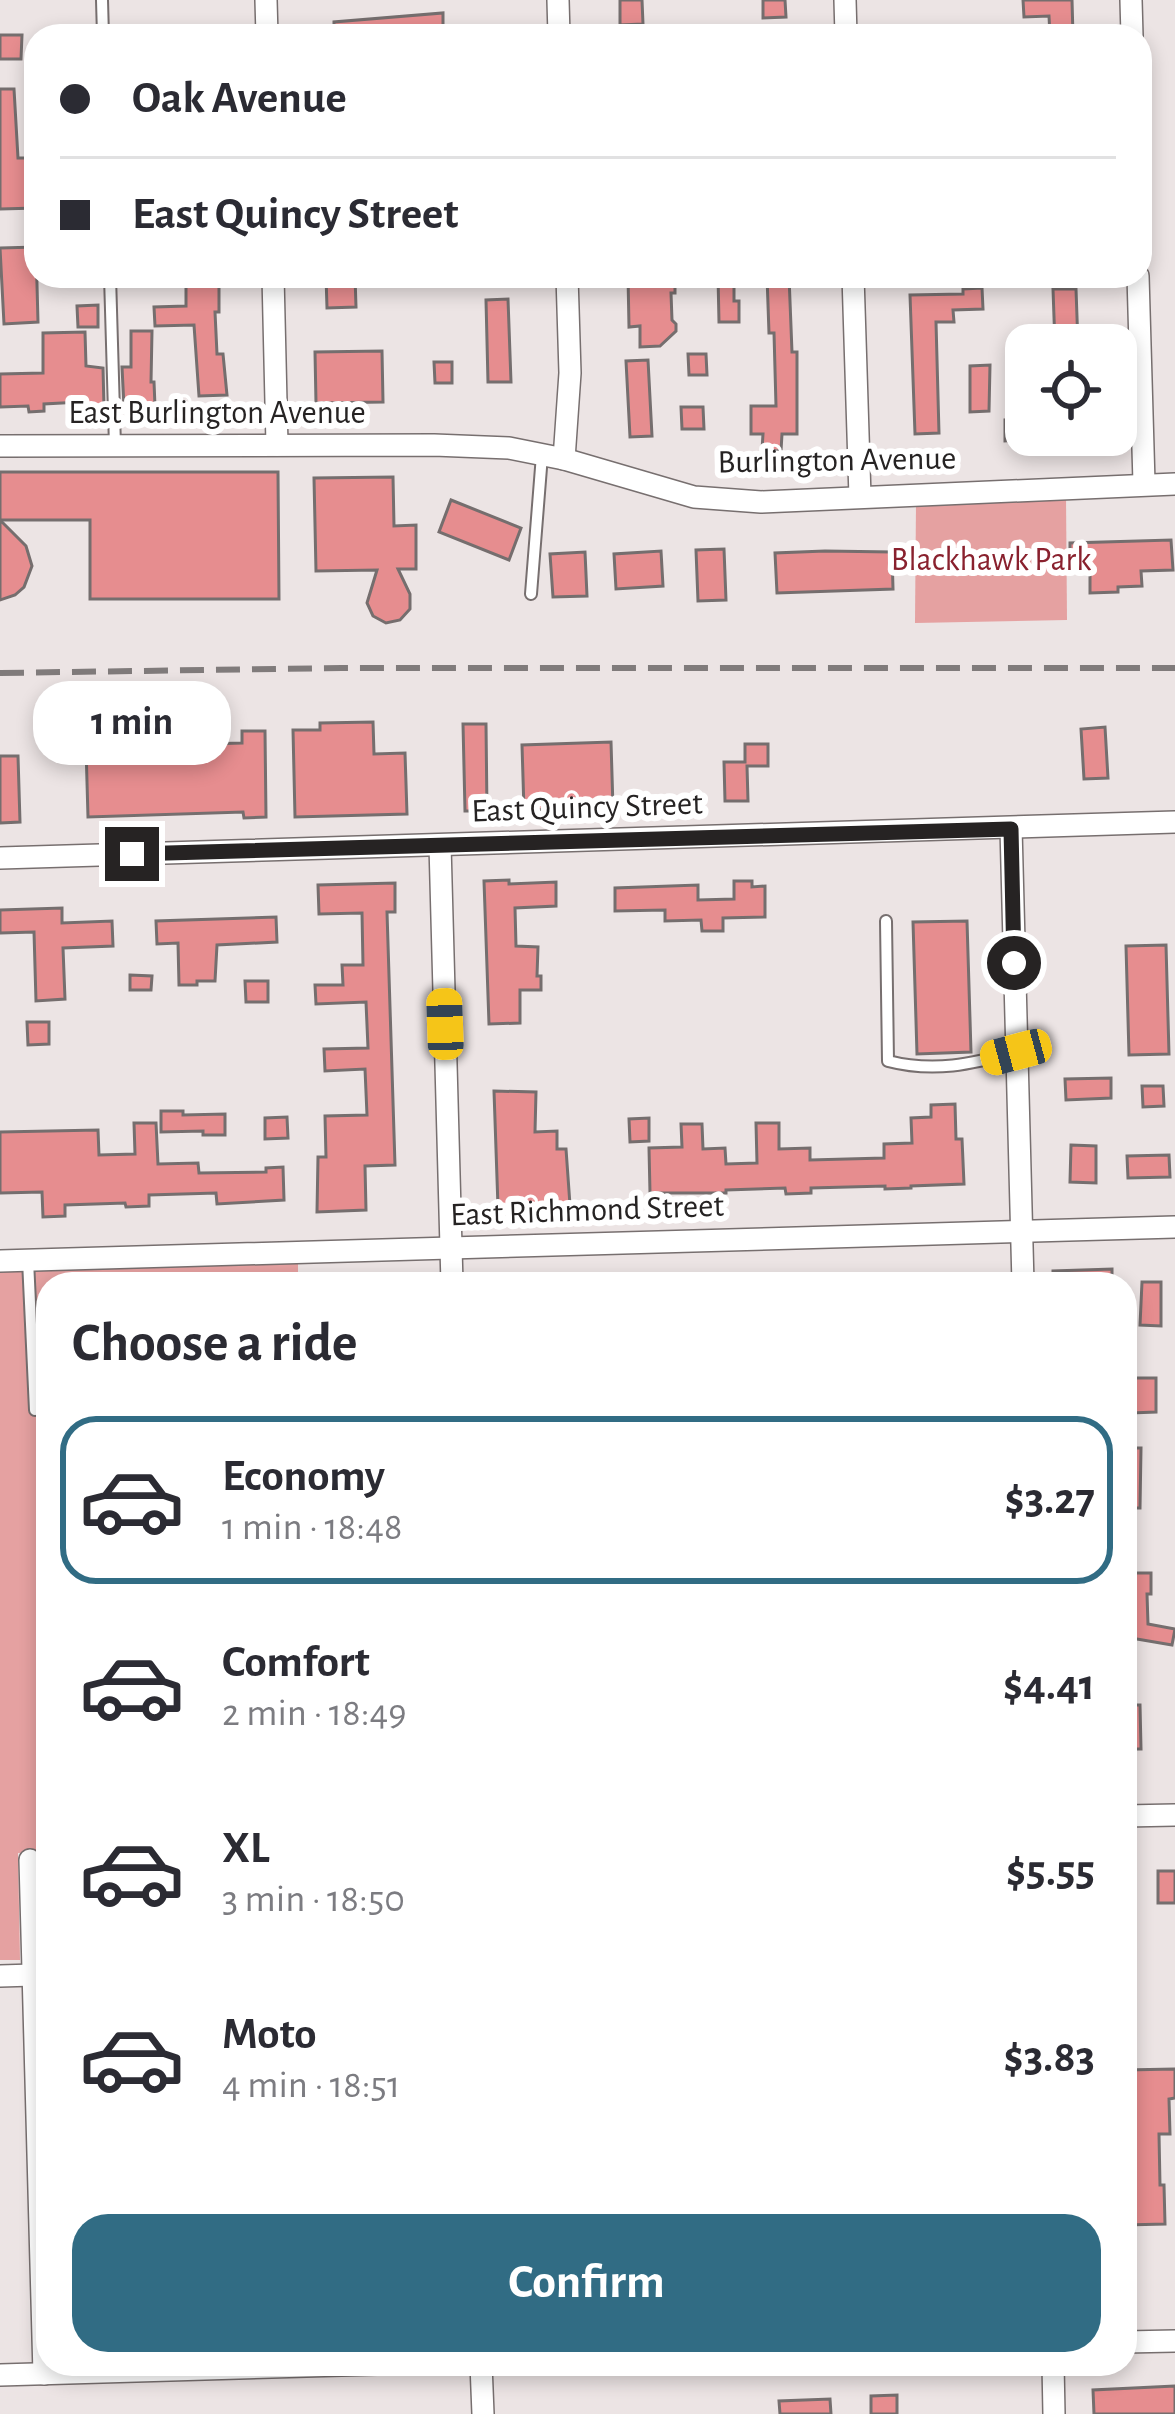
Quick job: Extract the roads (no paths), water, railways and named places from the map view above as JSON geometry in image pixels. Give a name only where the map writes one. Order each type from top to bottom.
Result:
[{"type":"street","points":[[273,288],[277,445]]},
{"type":"street","points":[[553,457],[570,373],[567,288]]},
{"type":"street","points":[[853,288],[860,497]]},
{"type":"street","points":[[1138,288],[1144,483]]},
{"type":"street","name":"East Burlington Avenue","points":[[0,446],[434,445]]},
{"type":"street","name":"Burlington Avenue","points":[[434,445],[508,448],[694,496],[761,502],[1175,484]]},
{"type":"street","name":"East Quincy Street","points":[[0,858],[1175,822]]},
{"type":"street","points":[[1011,829],[1023,1272]]},
{"type":"street","points":[[440,845],[452,1272]]},
{"type":"street","name":"East Richmond Street","points":[[0,1261],[1175,1227]]},
{"type":"street","points":[[1137,1816],[1175,1815]]},
{"type":"street","points":[[30,1860],[36,2085]]},
{"type":"street","points":[[0,1976],[33,1976]]},
{"type":"street","points":[[1137,2342],[1175,2341]]},
{"type":"street","points":[[0,2375],[36,2374]]},
{"type":"street","points":[[482,2376],[483,2414]]},
{"type":"street","points":[[1053,2376],[1054,2414]]},
{"type":"lane","points":[[110,288],[115,446]]},
{"type":"lane","points":[[531,594],[553,457]]},
{"type":"lane","points":[[886,922],[888,1061],[944,1068],[1016,1052]]},
{"type":"lane","points":[[28,1260],[35,1410]]},
{"type":"railway","points":[[0,673],[1175,668]]},
{"type":"park label","name":"Blackhawk Park","points":[[991,560]]}]
